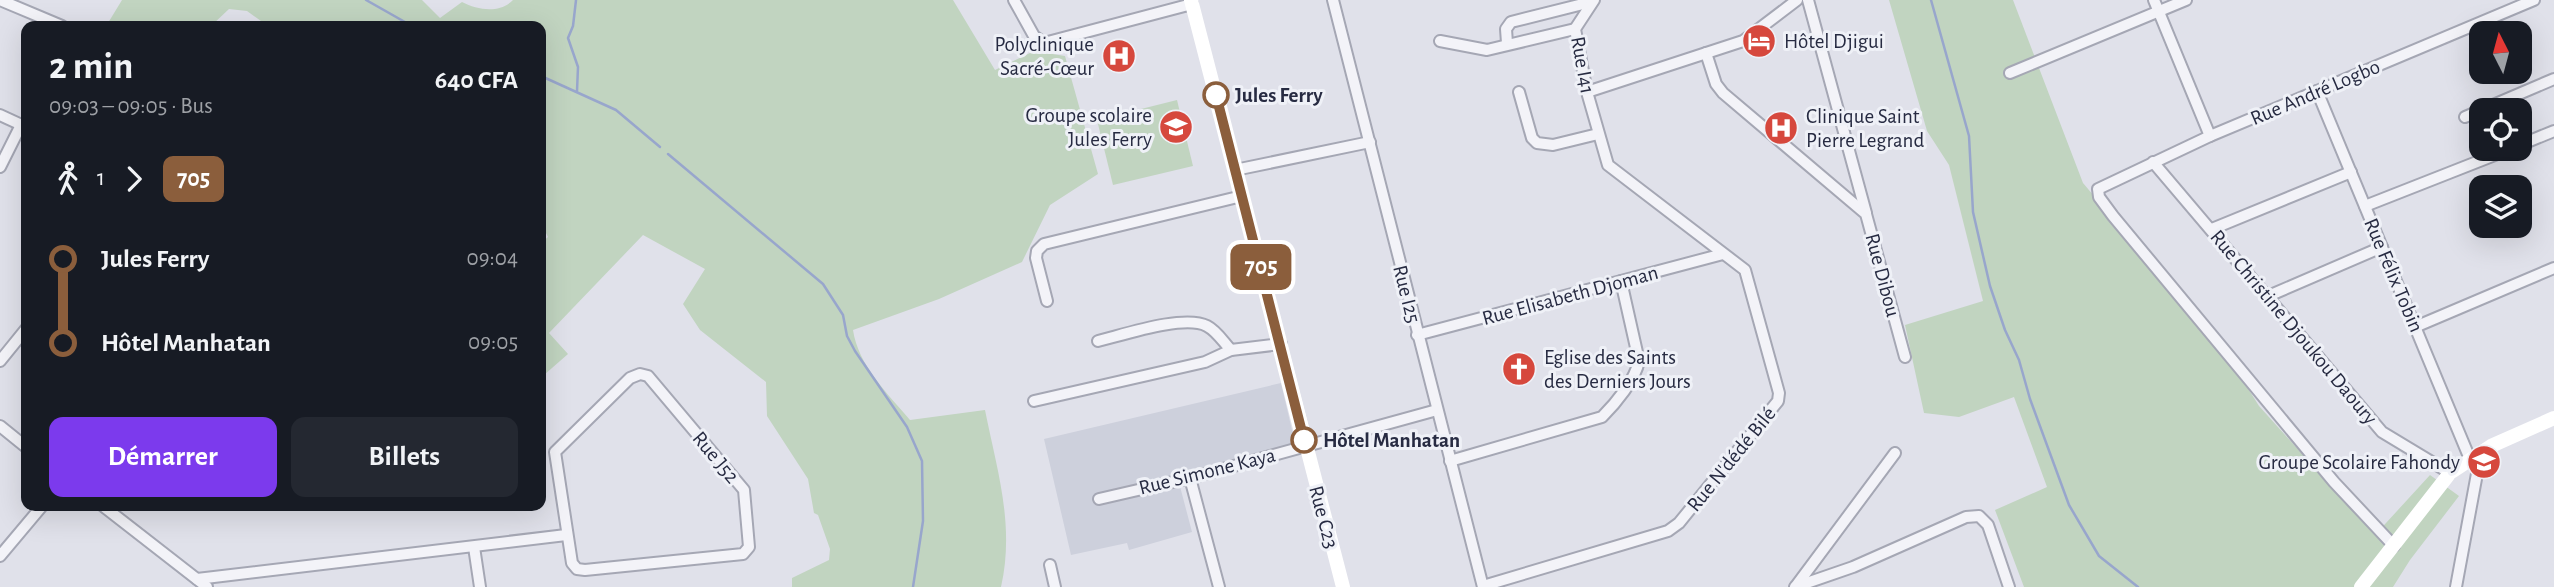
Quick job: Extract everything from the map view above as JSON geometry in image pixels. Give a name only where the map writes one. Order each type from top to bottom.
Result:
[{"type":"street","points":[[0,0],[50,21]]},
{"type":"street","points":[[1014,0],[1037,40],[1044,43],[1191,2]]},
{"type":"street","name":"Rue I25","points":[[1333,0],[1483,586]]},
{"type":"street","points":[[1546,0],[1549,12]]},
{"type":"street","points":[[1587,92],[1743,41],[1797,0]]},
{"type":"street","points":[[1808,0],[1866,214]]},
{"type":"street","points":[[2154,0],[2210,136]]},
{"type":"street","points":[[2010,73],[2186,0]]},
{"type":"street","name":"Rue André Logbo","points":[[2393,546],[2334,482],[2113,216],[2099,197],[2098,188],[2210,136],[2534,0]]},
{"type":"street","points":[[1507,43],[1506,29],[1511,22],[1592,1]]},
{"type":"street","name":"Rue I41","points":[[1592,1],[1574,29],[1598,134]]},
{"type":"street","name":"Rue C23","points":[[1191,2],[1343,587]]},
{"type":"street","points":[[1440,41],[1487,50],[1507,43],[1574,29]]},
{"type":"street","name":"Rue Dibou","points":[[1706,53],[1716,84],[1723,93],[1866,214],[1905,357]]},
{"type":"street","points":[[2465,117],[2554,79]]},
{"type":"street","name":"Rue Félix Tobin","points":[[2317,91],[2415,327],[2476,455]]},
{"type":"street","points":[[1519,92],[1532,138],[1537,143],[1553,145],[1598,134]]},
{"type":"street","points":[[0,116],[21,125]]},
{"type":"street","points":[[0,167],[21,131]]},
{"type":"street","points":[[2532,140],[2554,131]]},
{"type":"street","name":"Rue N'dédé Bilé","points":[[1483,586],[1668,531],[1679,523],[1777,401],[1779,384],[1745,270],[1608,165],[1598,134]]},
{"type":"street","points":[[1236,170],[1370,142]]},
{"type":"street","points":[[2365,206],[2479,161]]},
{"type":"street","name":"Rue Christine Djoukou Daoury","points":[[2153,162],[2382,432],[2450,473]]},
{"type":"street","points":[[2212,229],[2351,172]]},
{"type":"street","points":[[1046,301],[1036,258],[1037,251],[1044,244],[1242,196]]},
{"type":"street","points":[[2266,296],[2382,247]]},
{"type":"street","name":"Rue Elisabeth Djoman","points":[[1417,335],[1723,254]]},
{"type":"street","points":[[2415,327],[2554,268]]},
{"type":"street","points":[[1450,461],[1602,417],[1608,411],[1637,370],[1639,361],[1621,281]]},
{"type":"street","points":[[1098,341],[1160,326],[1198,323],[1215,332],[1231,350]]},
{"type":"street","points":[[0,361],[21,335]]},
{"type":"street","points":[[1034,401],[1205,362],[1231,350],[1280,344]]},
{"type":"street","name":"Rue J52","points":[[640,374],[648,376],[745,493],[749,547],[743,554],[580,570],[572,563],[566,535],[556,450],[630,378],[640,374]]},
{"type":"street","name":"Rue Simone Kaya","points":[[1099,499],[1190,478],[1437,410]]},
{"type":"street","points":[[2361,587],[2450,473],[2476,455],[2554,418]]},
{"type":"street","points":[[0,426],[21,443]]},
{"type":"street","points":[[1796,587],[1895,453]]},
{"type":"street","points":[[2456,587],[2476,455]]},
{"type":"street","points":[[1190,478],[1219,587]]},
{"type":"street","points":[[0,556],[38,511]]},
{"type":"street","points":[[109,511],[207,587]]},
{"type":"street","points":[[1796,587],[1853,568],[1966,517],[1979,516],[1988,525],[2009,587]]},
{"type":"street","points":[[197,579],[566,535]]},
{"type":"street","points":[[474,547],[480,587]]},
{"type":"street","points":[[1051,565],[1055,587]]},
{"type":"shaded area","points":[[1281,383],[1295,443],[1177,475],[1192,532],[1129,550],[1127,543],[1071,555],[1044,439]]},
{"type":"green space","points":[[122,0],[422,0],[440,18],[462,2],[475,7],[495,9],[513,0],[953,0],[995,70],[1034,51],[1065,56],[1098,174],[1050,205],[1022,262],[939,299],[853,330],[867,367],[910,420],[985,410],[1005,520],[1005,564],[1001,587],[792,587],[792,578],[829,560],[830,549],[818,515],[814,513],[808,479],[767,416],[766,382],[700,330],[683,304],[705,269],[643,235],[549,333],[568,354],[546,373],[546,21],[261,21],[247,11],[229,9],[216,21],[109,21]]},
{"type":"green space","points":[[1889,0],[2013,0],[2083,183],[2224,350],[2259,406],[2375,535],[2430,475],[2459,496],[2393,587],[2024,587],[1995,510],[2047,487],[2014,397],[1959,417],[1924,413],[1905,325],[1983,301],[1949,165],[1927,131]]},
{"type":"green space","points":[[1177,100],[1193,166],[1113,185],[1097,120]]},
{"type":"waterway","points":[[366,0],[403,21]]},
{"type":"waterway","points":[[576,0],[573,26],[568,38],[578,67],[577,91]]},
{"type":"waterway","points":[[1931,0],[1969,136],[1973,212],[1990,286],[2005,330],[2019,360],[2030,399],[2069,505],[2099,556],[2138,587]]},
{"type":"waterway","points":[[546,78],[616,110],[660,147]]},
{"type":"waterway","points":[[668,154],[823,284],[843,315],[847,336],[855,351],[907,427],[922,461],[923,521],[913,587]]},
{"type":"bus line","name":"705","points":[[1216,95],[1304,440]]},
{"type":"place","name":"Hôtel Djigui","points":[[1759,41]]},
{"type":"place","name":"Polyclinique Sacré-Cœur","points":[[1119,56]]},
{"type":"place","name":"Jules Ferry","points":[[1216,95]]},
{"type":"place","name":"Groupe scolaire Jules Ferry","points":[[1176,127]]},
{"type":"place","name":"Clinique Saint Pierre Legrand","points":[[1781,128]]},
{"type":"place","name":"Eglise des Saints des Derniers Jours","points":[[1519,369]]},
{"type":"place","name":"Hôtel Manhatan","points":[[1304,440]]},
{"type":"place","name":"Groupe Scolaire Fahondy","points":[[2484,462]]}]
